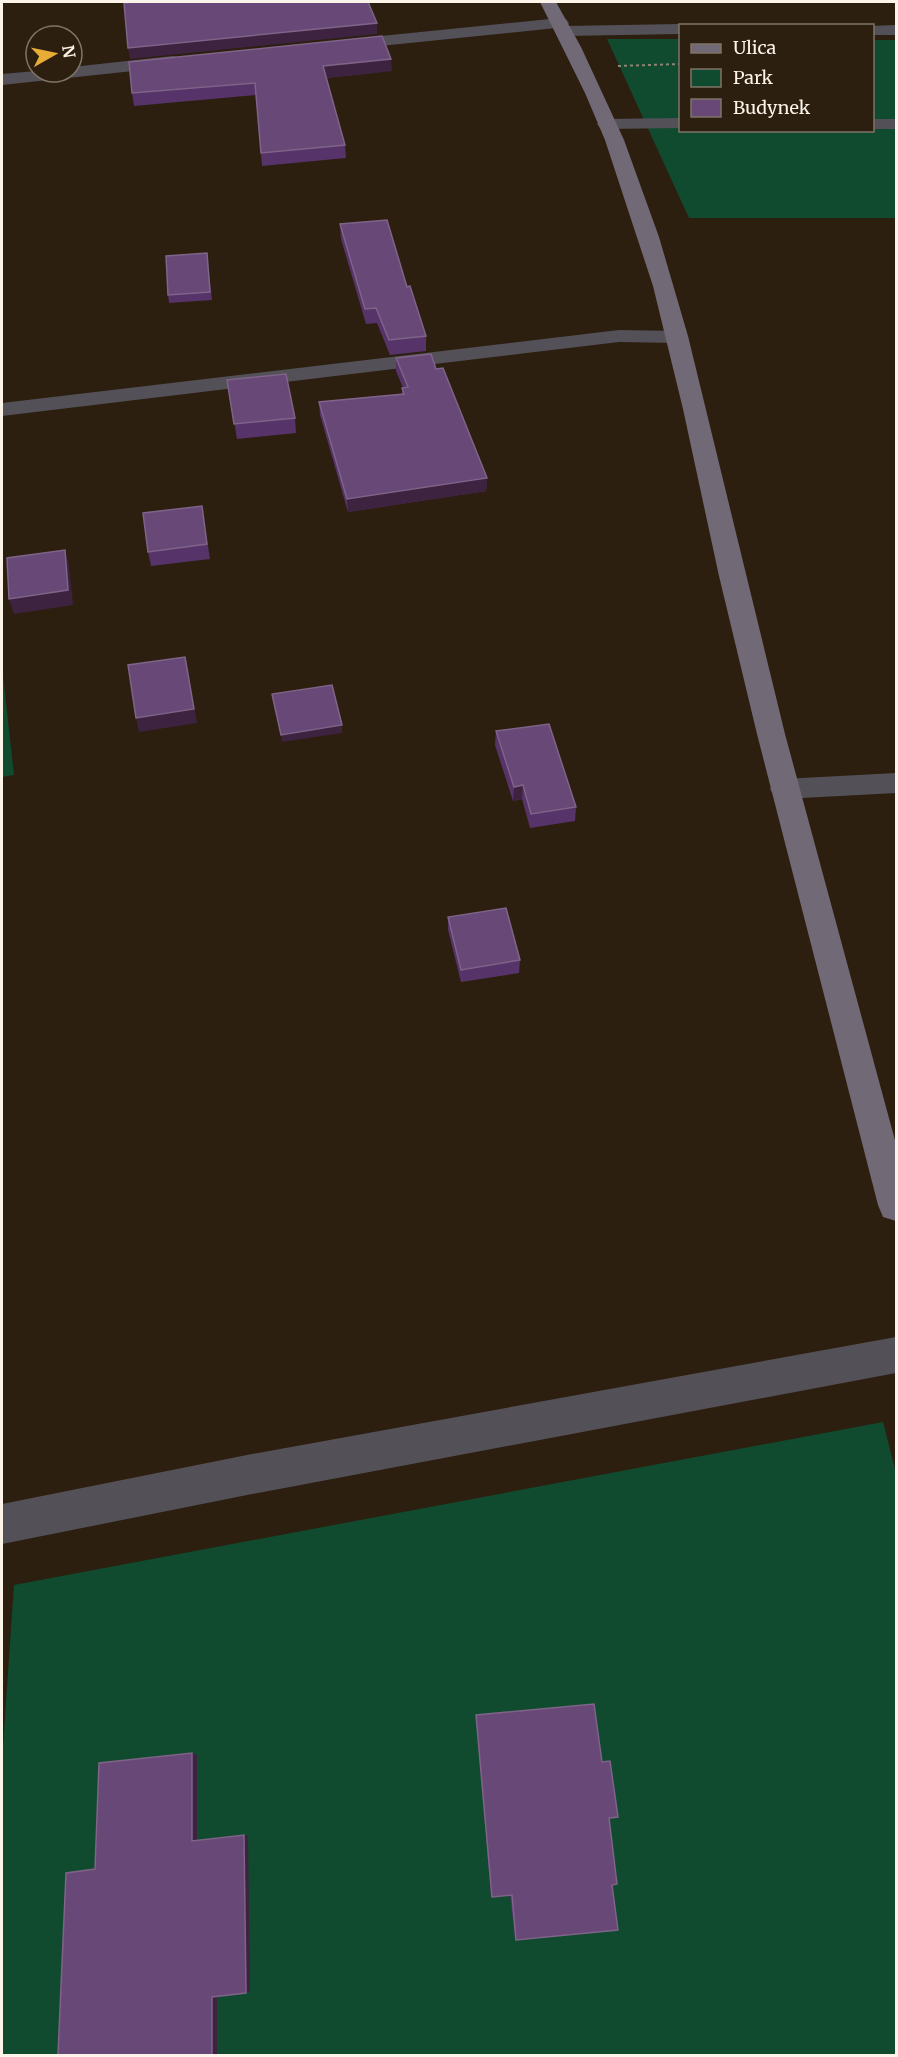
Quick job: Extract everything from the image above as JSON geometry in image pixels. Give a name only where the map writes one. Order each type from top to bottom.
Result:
[{"type":"street","points":[[322,47],[557,19],[582,67],[606,124],[649,242],[677,337],[783,789],[897,1205]]},
{"type":"street","points":[[2,80],[191,60]]},
{"type":"street","points":[[2,1524],[259,1472],[897,1355]]},
{"type":"lane","points":[[557,19],[679,29]]},
{"type":"lane","points":[[874,30],[897,30]]},
{"type":"lane","points":[[606,124],[679,123]]},
{"type":"lane","points":[[874,124],[897,124]]},
{"type":"lane","points":[[2,410],[619,336],[677,337]]},
{"type":"lane","points":[[783,789],[897,783]]},
{"type":"path","points":[[582,67],[679,64]]},
{"type":"green space","points":[[607,39],[679,39],[679,132],[874,132],[874,40],[896,40],[896,218],[689,218]]},
{"type":"green space","points":[[2,667],[14,775],[2,777]]},
{"type":"green space","points":[[883,1422],[896,1473],[896,2055],[2,2056],[2,1761],[14,1585]]},
{"type":"building","points":[[368,2],[377,23],[128,48],[124,3]]},
{"type":"building","points":[[382,36],[391,59],[323,66],[345,145],[261,153],[255,83],[132,93],[129,62]]},
{"type":"building","points":[[387,220],[407,287],[410,286],[426,336],[389,340],[376,308],[365,309],[340,224]]},
{"type":"building","points":[[207,253],[210,292],[168,295],[166,256]]},
{"type":"building","points":[[431,354],[436,369],[443,368],[487,478],[347,499],[319,402],[404,394],[402,388],[408,387],[396,358]]},
{"type":"building","points":[[286,374],[295,418],[234,424],[227,380]]},
{"type":"building","points":[[202,506],[207,544],[148,552],[143,513]]},
{"type":"building","points":[[65,550],[68,590],[9,599],[7,558]]},
{"type":"building","points":[[185,657],[194,709],[136,718],[128,665]]},
{"type":"building","points":[[332,685],[342,725],[281,735],[272,694]]},
{"type":"building","points":[[549,724],[576,807],[531,814],[523,785],[514,787],[496,731]]},
{"type":"building","points":[[506,908],[520,960],[461,970],[448,917]]},
{"type":"building","points":[[594,1704],[602,1762],[610,1761],[618,1817],[609,1818],[617,1884],[612,1885],[618,1930],[516,1940],[512,1895],[492,1897],[476,1715]]},
{"type":"building","points":[[192,1753],[192,1841],[244,1835],[246,1993],[212,1997],[212,2055],[58,2055],[66,1873],[95,1869],[99,1763]]}]
